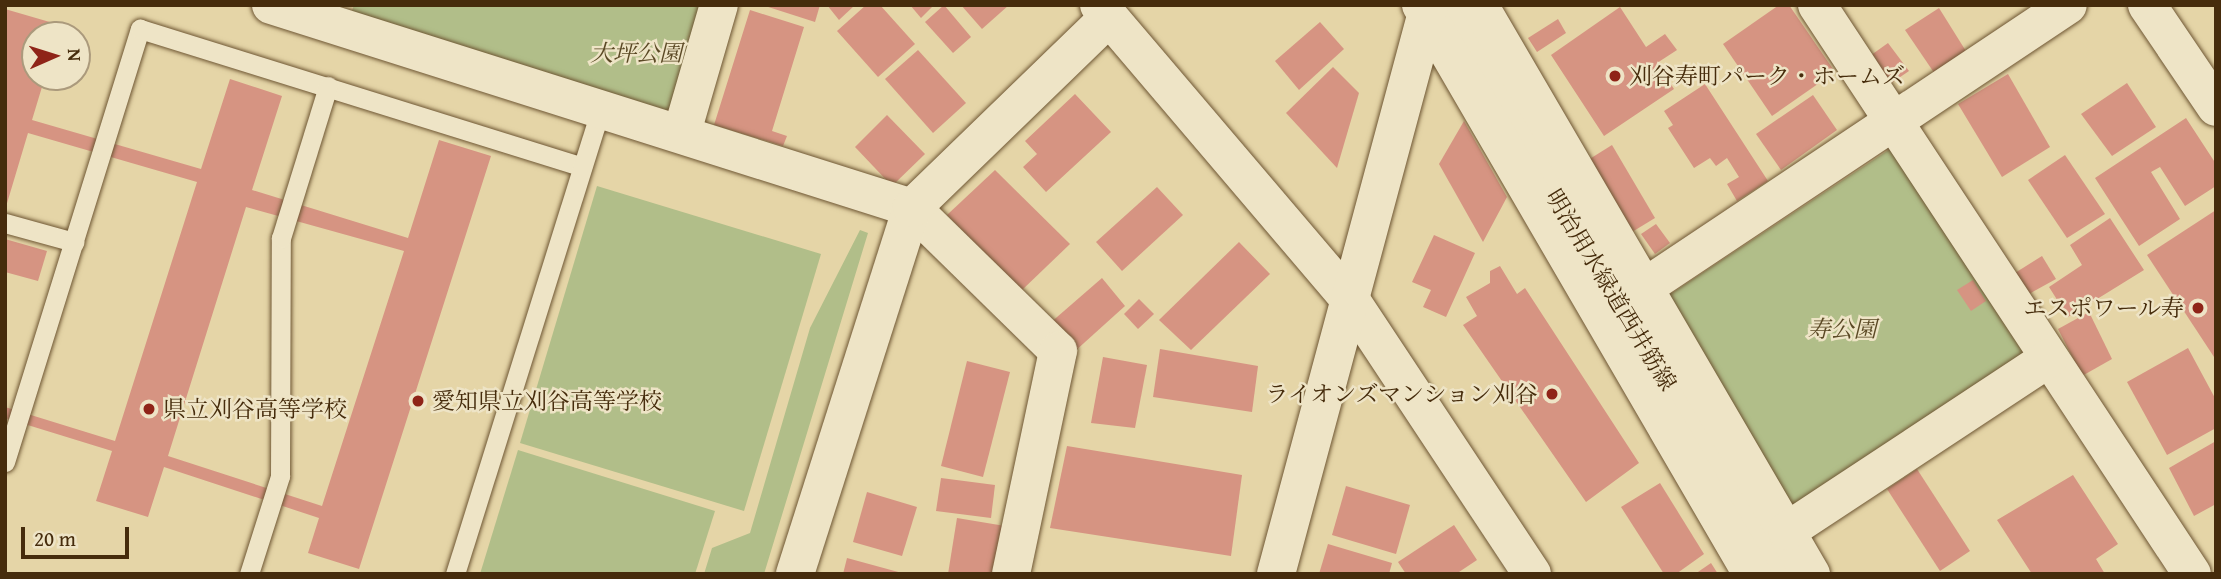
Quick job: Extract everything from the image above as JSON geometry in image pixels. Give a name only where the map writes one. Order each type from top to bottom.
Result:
[{"type":"street","points":[[271,5],[333,14],[601,107],[912,208],[1058,351],[1011,574]]},
{"type":"street","points":[[682,132],[719,5]]},
{"type":"street","points":[[1479,5],[1811,574]]},
{"type":"street","points":[[1816,5],[2194,574],[2216,561]]},
{"type":"street","points":[[1645,287],[1892,119],[2068,5]]},
{"type":"street","points":[[2147,5],[2216,107]]},
{"type":"street","points":[[1276,574],[1430,8]]},
{"type":"street","points":[[1430,8],[1752,574]]},
{"type":"street","name":"明治用水緑道西井筋線","points":[[1430,8],[1778,574]]},
{"type":"street","points":[[795,574],[912,208],[1104,11],[1352,302],[1532,574]]},
{"type":"street","points":[[1787,531],[2049,358]]},
{"type":"lane","points":[[5,462],[139,29],[582,167]]},
{"type":"lane","points":[[249,574],[280,476],[281,238],[328,86]]},
{"type":"lane","points":[[455,574],[601,107]]},
{"type":"lane","points":[[5,223],[74,242]]},
{"type":"green space","name":"大坪公園","points":[[354,5],[701,5],[669,113],[350,17]]},
{"type":"green space","name":"寿公園","points":[[1890,149],[2026,357],[1794,511],[1669,295]]},
{"type":"green space","points":[[597,186],[821,254],[744,511],[520,443]]},
{"type":"green space","points":[[860,230],[868,233],[764,574],[704,574],[712,548],[750,533],[810,328]]},
{"type":"green space","points":[[518,450],[715,511],[695,574],[480,574]]},
{"type":"building","points":[[762,5],[820,5],[815,22]]},
{"type":"building","points":[[827,5],[855,5],[839,20]]},
{"type":"building","points":[[866,5],[880,5],[915,44],[878,77],[837,31]]},
{"type":"building","points":[[910,5],[934,5],[921,18]]},
{"type":"building","points":[[944,5],[971,37],[953,53],[925,22]]},
{"type":"building","points":[[961,5],[1009,5],[982,29]]},
{"type":"building","points":[[1779,5],[1789,5],[1835,72],[1772,116],[1723,44]]},
{"type":"building","name":"刈谷寿町パーク・ホームズ","points":[[1620,7],[1646,47],[1665,34],[1677,50],[1657,63],[1674,89],[1604,136],[1551,55]]},
{"type":"building","points":[[1939,8],[1969,56],[1937,77],[1905,30]]},
{"type":"building","points":[[5,9],[46,21],[21,21],[21,91],[41,91],[32,120],[201,169],[230,79],[282,96],[252,190],[408,238],[439,140],[491,156],[359,569],[308,553],[319,518],[164,467],[148,517],[96,501],[112,451],[5,418],[5,407],[115,441],[197,182],[28,133],[5,210]],"holes":[[[246,207],[404,251],[322,506],[168,456]]]},
{"type":"building","points":[[750,10],[804,27],[772,131],[787,136],[783,146],[714,125]]},
{"type":"building","points":[[1558,19],[1566,33],[1537,52],[1528,38]]},
{"type":"building","points":[[1320,22],[1344,49],[1299,90],[1275,61]]},
{"type":"building","points":[[1888,43],[1909,71],[1887,86],[1867,58]]},
{"type":"building","points":[[918,50],[966,103],[933,133],[885,79]]},
{"type":"building","points":[[1333,67],[1359,93],[1337,168],[1286,113]]},
{"type":"building","points":[[2008,74],[2050,147],[2002,177],[1958,104]]},
{"type":"building","points":[[2127,83],[2156,127],[2112,156],[2081,114]]},
{"type":"building","points":[[1705,84],[1768,181],[1737,201],[1727,184],[1739,177],[1727,158],[1716,166],[1710,158],[1694,168],[1668,128],[1673,125],[1664,111]]},
{"type":"building","points":[[1075,94],[1111,132],[1046,192],[1023,167],[1037,154],[1025,141]]},
{"type":"building","points":[[1813,95],[1837,130],[1781,170],[1756,134]]},
{"type":"building","points":[[887,115],[925,154],[892,186],[855,147]]},
{"type":"building","points":[[2186,118],[2216,164],[2216,186],[2185,206],[2160,167],[2151,172],[2180,219],[2139,246],[2095,178]]},
{"type":"building","points":[[1464,121],[1507,197],[1483,242],[1439,164]]},
{"type":"building","points":[[1612,145],[1655,218],[1632,232],[1588,160]]},
{"type":"building","points":[[2065,155],[2105,214],[2067,238],[2028,180]]},
{"type":"building","points":[[995,170],[1070,244],[1021,291],[947,215]]},
{"type":"building","points":[[1157,187],[1183,215],[1122,271],[1096,242]]},
{"type":"building","name":"エスポワール寿","points":[[2216,210],[2216,360],[2147,255]]},
{"type":"building","points":[[2110,218],[2144,270],[2068,317],[2049,287],[2082,265],[2070,245]]},
{"type":"building","points":[[1656,224],[1670,243],[1655,254],[1641,234]]},
{"type":"building","points":[[1434,235],[1475,253],[1446,317],[1423,307],[1431,290],[1412,282]]},
{"type":"building","points":[[5,239],[47,251],[38,281],[5,272]]},
{"type":"building","points":[[1239,242],[1270,274],[1191,350],[1159,320]]},
{"type":"building","points":[[2042,256],[2056,279],[2020,299],[2007,278]]},
{"type":"building","name":"ライオンズマンション刈谷","points":[[1500,266],[1517,294],[1525,288],[1639,463],[1586,502],[1463,325],[1477,316],[1466,297],[1490,283],[1490,271]]},
{"type":"building","points":[[1102,278],[1125,306],[1074,352],[1049,324]]},
{"type":"building","points":[[1973,280],[1986,301],[1971,311],[1957,290]]},
{"type":"building","points":[[1139,299],[1154,314],[1138,329],[1124,314]]},
{"type":"building","points":[[2089,312],[2112,359],[2082,376],[2058,329]]},
{"type":"building","points":[[2188,348],[2216,400],[2216,428],[2167,455],[2127,382]]},
{"type":"building","points":[[1160,349],[1258,366],[1252,412],[1153,397]]},
{"type":"building","points":[[1103,357],[1147,365],[1135,428],[1091,423]]},
{"type":"building","points":[[967,361],[1010,372],[983,477],[941,466]]},
{"type":"building","points":[[2216,441],[2216,504],[2194,516],[2169,468]]},
{"type":"building","points":[[1067,446],[1242,475],[1231,556],[1050,528]]},
{"type":"building","points":[[1917,469],[1970,551],[1940,571],[1887,489]]},
{"type":"building","points":[[2073,475],[2118,544],[2096,559],[2105,574],[2032,574],[1997,520]]},
{"type":"building","points":[[941,478],[995,485],[991,518],[936,511]]},
{"type":"building","points":[[1660,483],[1704,554],[1676,574],[1664,574],[1621,507]]},
{"type":"building","points":[[1346,486],[1410,505],[1396,554],[1332,535]]},
{"type":"building","points":[[867,492],[917,507],[902,556],[853,542]]},
{"type":"building","points":[[957,518],[1005,526],[997,574],[948,574]]},
{"type":"building","points":[[1454,525],[1477,560],[1456,574],[1406,574],[1398,562]]},
{"type":"building","points":[[1328,544],[1392,563],[1389,574],[1319,574]]},
{"type":"building","points":[[847,558],[902,573],[902,574],[843,574]]},
{"type":"building","points":[[1711,563],[1718,574],[1695,574]]},
{"type":"place","name":"刈谷寿町パーク・ホームズ","points":[[1615,76]]},
{"type":"place","name":"エスポワール寿","points":[[2198,308]]},
{"type":"place","name":"ライオンズマンション刈谷","points":[[1552,394]]},
{"type":"place","name":"愛知県立刈谷高等学校","points":[[418,401]]},
{"type":"place","name":"県立刈谷高等学校","points":[[149,409]]}]
